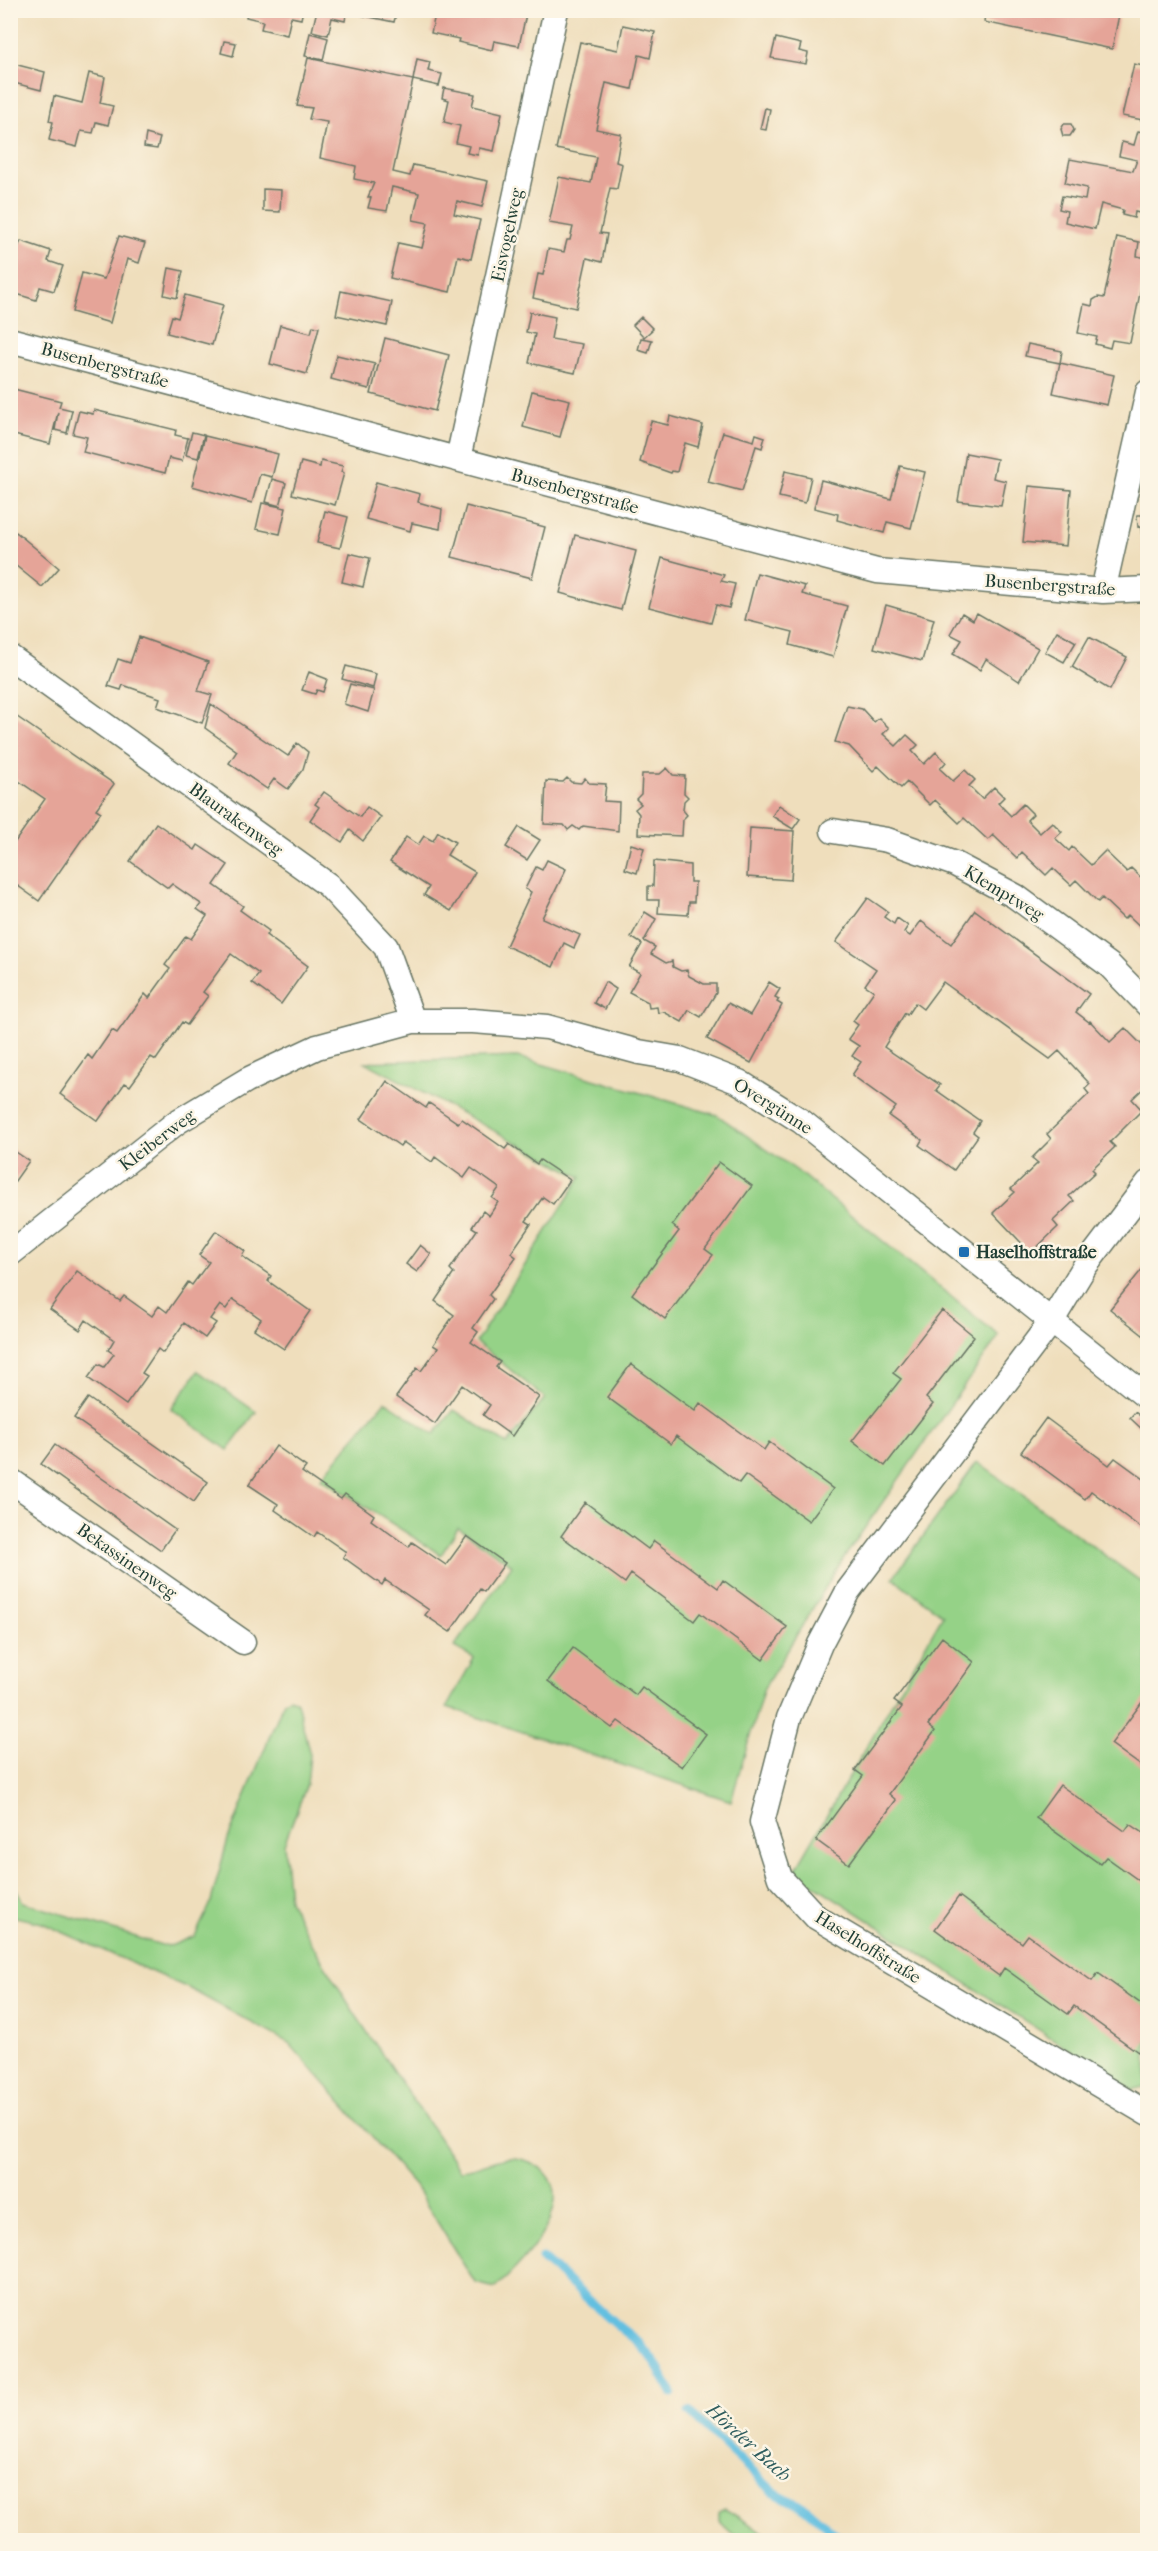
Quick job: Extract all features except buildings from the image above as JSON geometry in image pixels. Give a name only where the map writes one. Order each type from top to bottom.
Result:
[{"type":"street","name":"Eisvogelweg","points":[[458,459],[556,10]]},
{"type":"street","name":"Busenbergstraße","points":[[10,340],[877,571],[1103,591],[1148,589]]},
{"type":"street","points":[[1103,591],[1148,392]]},
{"type":"street","name":"Blaurakenweg","points":[[10,657],[328,885],[386,947],[412,1021]]},
{"type":"street","name":"Klemptweg","points":[[834,831],[886,840],[955,864],[1015,896],[1109,965],[1148,1005]]},
{"type":"street","name":"Overgünne","points":[[317,1047],[412,1021],[473,1021],[547,1027],[639,1052],[680,1059],[739,1082],[810,1128],[1148,1398]]},
{"type":"street","name":"Kleiberweg","points":[[10,1254],[177,1122],[247,1080],[317,1047]]},
{"type":"street","name":"Haselhoffstraße","points":[[1148,1184],[1085,1266],[1051,1322],[848,1591],[820,1644],[789,1718],[762,1822],[780,1878],[816,1917],[1148,2114]]},
{"type":"street","name":"Bekassinenweg","points":[[10,1480],[243,1642]]},
{"type":"green space","points":[[517,1057],[717,1115],[796,1170],[999,1336],[843,1559],[764,1688],[731,1801],[447,1707],[474,1658],[454,1647],[512,1565],[458,1528],[441,1555],[321,1478],[385,1401],[434,1434],[454,1410],[507,1444],[545,1398],[476,1342],[581,1177],[365,1062]]},
{"type":"green space","points":[[198,1371],[256,1412],[228,1450],[171,1409]]},
{"type":"green space","points":[[977,1462],[1147,1586],[1147,2086],[1132,2090],[794,1872],[943,1615],[893,1578]]},
{"type":"green space","points":[[290,1698],[297,1702],[310,1755],[307,1784],[284,1844],[289,1900],[313,1946],[355,2014],[460,2170],[503,2159],[519,2159],[534,2164],[546,2173],[554,2187],[555,2202],[542,2235],[518,2266],[495,2288],[475,2283],[415,2186],[289,2043],[188,1988],[42,1923],[11,1916],[11,1887],[15,1888],[23,1902],[168,1947],[195,1936],[210,1905],[228,1839],[284,1701]]},
{"type":"green space","points":[[725,2509],[776,2540],[739,2540],[719,2521],[719,2513]]},
{"type":"waterway","name":"Hörder Bach","points":[[542,2258],[637,2341],[652,2358],[672,2393]]},
{"type":"waterway","name":"Hörder Bach","points":[[689,2412],[774,2492],[808,2510],[842,2540]]},
{"type":"place","name":"Haselhoffstraße","points":[[964,1252]]}]
